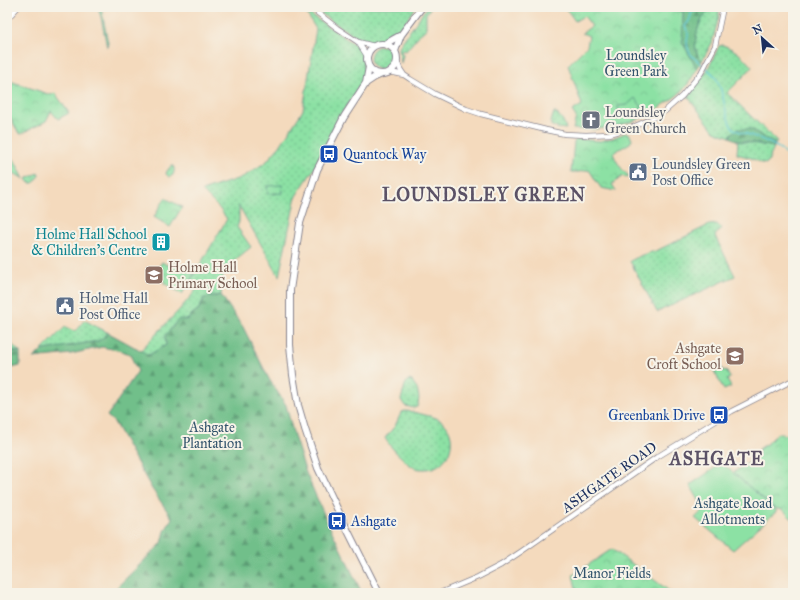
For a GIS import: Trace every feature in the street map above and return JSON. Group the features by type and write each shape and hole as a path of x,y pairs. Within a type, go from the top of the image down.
{"main road":[{"path":"366,83 375,77 390,72 396,66 397,61 395,51 401,35 422,7"},
{"path":"385,44 401,35"},
{"path":"382,74 373,71 369,66 367,56 370,49 379,44 385,44 395,51"},
{"path":"369,66 366,83 344,117 317,170 300,223 290,290 290,345 298,404 313,454 333,500 379,592"}],"street":[{"path":"7,20 18,7"},
{"path":"310,7 358,42 374,46"},
{"path":"390,72 404,75 435,94 466,109 481,114 565,134 609,134 631,128 651,119 665,111 682,96 704,67 716,41 723,7"},
{"path":"358,42 367,56"},
{"path":"397,61 404,75"},
{"name":"ASHGATE ROAD","path":"440,593 478,577 501,565 657,457 732,411 793,380"}],"green space":[{"path":"98,7 101,7 108,43 107,47 101,17"},
{"path":"337,7 416,7 398,33 393,37 387,40 369,43 360,40 317,11"},
{"path":"427,7 431,7 426,14 426,29 406,51 402,50 401,52 403,55 401,63 399,49 400,45"},
{"name":"Loundsley Green Park","path":"565,7 667,7 683,12 682,42 697,69 680,93 645,116 622,125 598,129 573,129 576,117 572,111 582,105 568,65 587,46 589,36 582,33 592,26 584,16 575,21"},
{"path":"667,7 711,7 701,21 696,35 696,52 702,61 697,69 682,42 683,12"},
{"path":"711,7 719,7 719,16 712,43 702,61 696,52 696,35 701,21"},
{"path":"305,11 360,48 365,78 338,119 314,169 296,196 279,276 239,206 239,222 237,227 251,247 235,260 223,276 221,295 204,298 199,309 191,315 189,319 184,321 166,345 149,355 140,351 197,289 188,285 227,219 219,208 202,191 243,177 266,162 280,146 303,110 316,29"},
{"path":"723,45 739,54 752,67 727,93 777,141 775,144 751,129 732,133 730,137 714,131 688,97 708,69 719,46"},
{"path":"382,46 387,47 393,53 393,63 387,69 382,70 377,69 371,63 370,58 371,53 377,47"},
{"path":"7,80 51,95 55,93 69,113 58,119 51,111 46,121 21,134 18,132 7,111"},
{"path":"635,98 642,107 634,114 619,116 618,106 627,105"},
{"path":"554,112 562,119 566,129 552,126 551,122"},
{"path":"738,129 751,129 775,144 774,147 738,141 730,137 732,133"},
{"path":"629,133 632,140 630,143 613,153 620,166 629,176 625,178 623,176 612,184 616,191 601,188 589,170 571,172 574,142 577,139 600,141"},
{"path":"738,141 774,147 768,162 765,164 737,154"},
{"path":"14,159 24,179 7,169 7,164"},
{"path":"171,166 174,167 174,172 173,175 169,177 166,174"},
{"path":"38,173 39,175 37,180 33,183 29,183 26,179"},
{"path":"282,185 283,193 268,194 267,186"},
{"name":"Holme Hall Primary School","path":"165,198 182,207 170,227 154,217"},
{"path":"717,224 721,228 715,236 735,276 657,312 630,261 658,250 709,225"},
{"path":"162,262 169,266 170,264 173,265 175,262 194,274 182,294 164,283 165,281 155,273"},
{"name":"Ashgate Plantation","path":"221,295 243,327 269,379 286,405 306,473 326,519 362,593 111,593 162,543 165,531 172,518 152,489 114,422 107,416 138,371 133,362 132,355 122,351 102,347 71,354 33,358 44,350 98,341 104,337 107,332 149,355 166,345 165,336 179,319 189,319 191,315 199,309 204,298"},
{"path":"84,320 107,332 104,337 98,341 40,352 65,327 72,330 77,330"},
{"path":"7,340 20,352 7,350"},
{"path":"7,350 20,352 20,366 7,369"},
{"path":"720,365 723,371 726,370 730,378 727,380 731,387 724,390 713,369"},
{"path":"408,380 412,381 418,393 419,400 417,407 414,408 405,406 401,400"},
{"path":"404,411 434,417 446,426 450,433 450,449 447,457 441,463 434,467 425,469 415,468 394,451 388,443 385,438 395,426 401,413"},
{"path":"778,433 793,436 793,520 783,510 774,508 733,473 757,457 759,449 768,443"},
{"name":"Ashgate Road Allotments","path":"722,463 777,511 733,550 695,518 704,509 690,485"},
{"name":"Manor Fields","path":"612,549 672,593 577,593 573,575"}],"waterway":[{"path":"703,7 693,11 685,26 688,33 688,49 691,55 711,72 719,84 727,117 731,125 737,130 775,146 784,152 791,163 793,163"}],"place":[{"name":"Loundsley Green Church","path":"591,120"},
{"name":"Quantock Way","path":"329,154"},
{"name":"Loundsley Green Post Office","path":"638,172"},
{"name":"Holme Hall School & Children's Centre","path":"161,242"},
{"name":"Holme Hall Primary School","path":"154,275"},
{"name":"Holme Hall Post Office","path":"65,306"},
{"name":"Ashgate Croft School","path":"735,356"},
{"name":"Greenbank Drive","path":"719,415"},
{"name":"Ashgate","path":"337,521"}],"district":[{"name":"LOUNDSLEY GREEN","path":"484,195"},
{"name":"ASHGATE","path":"717,459"}]}
